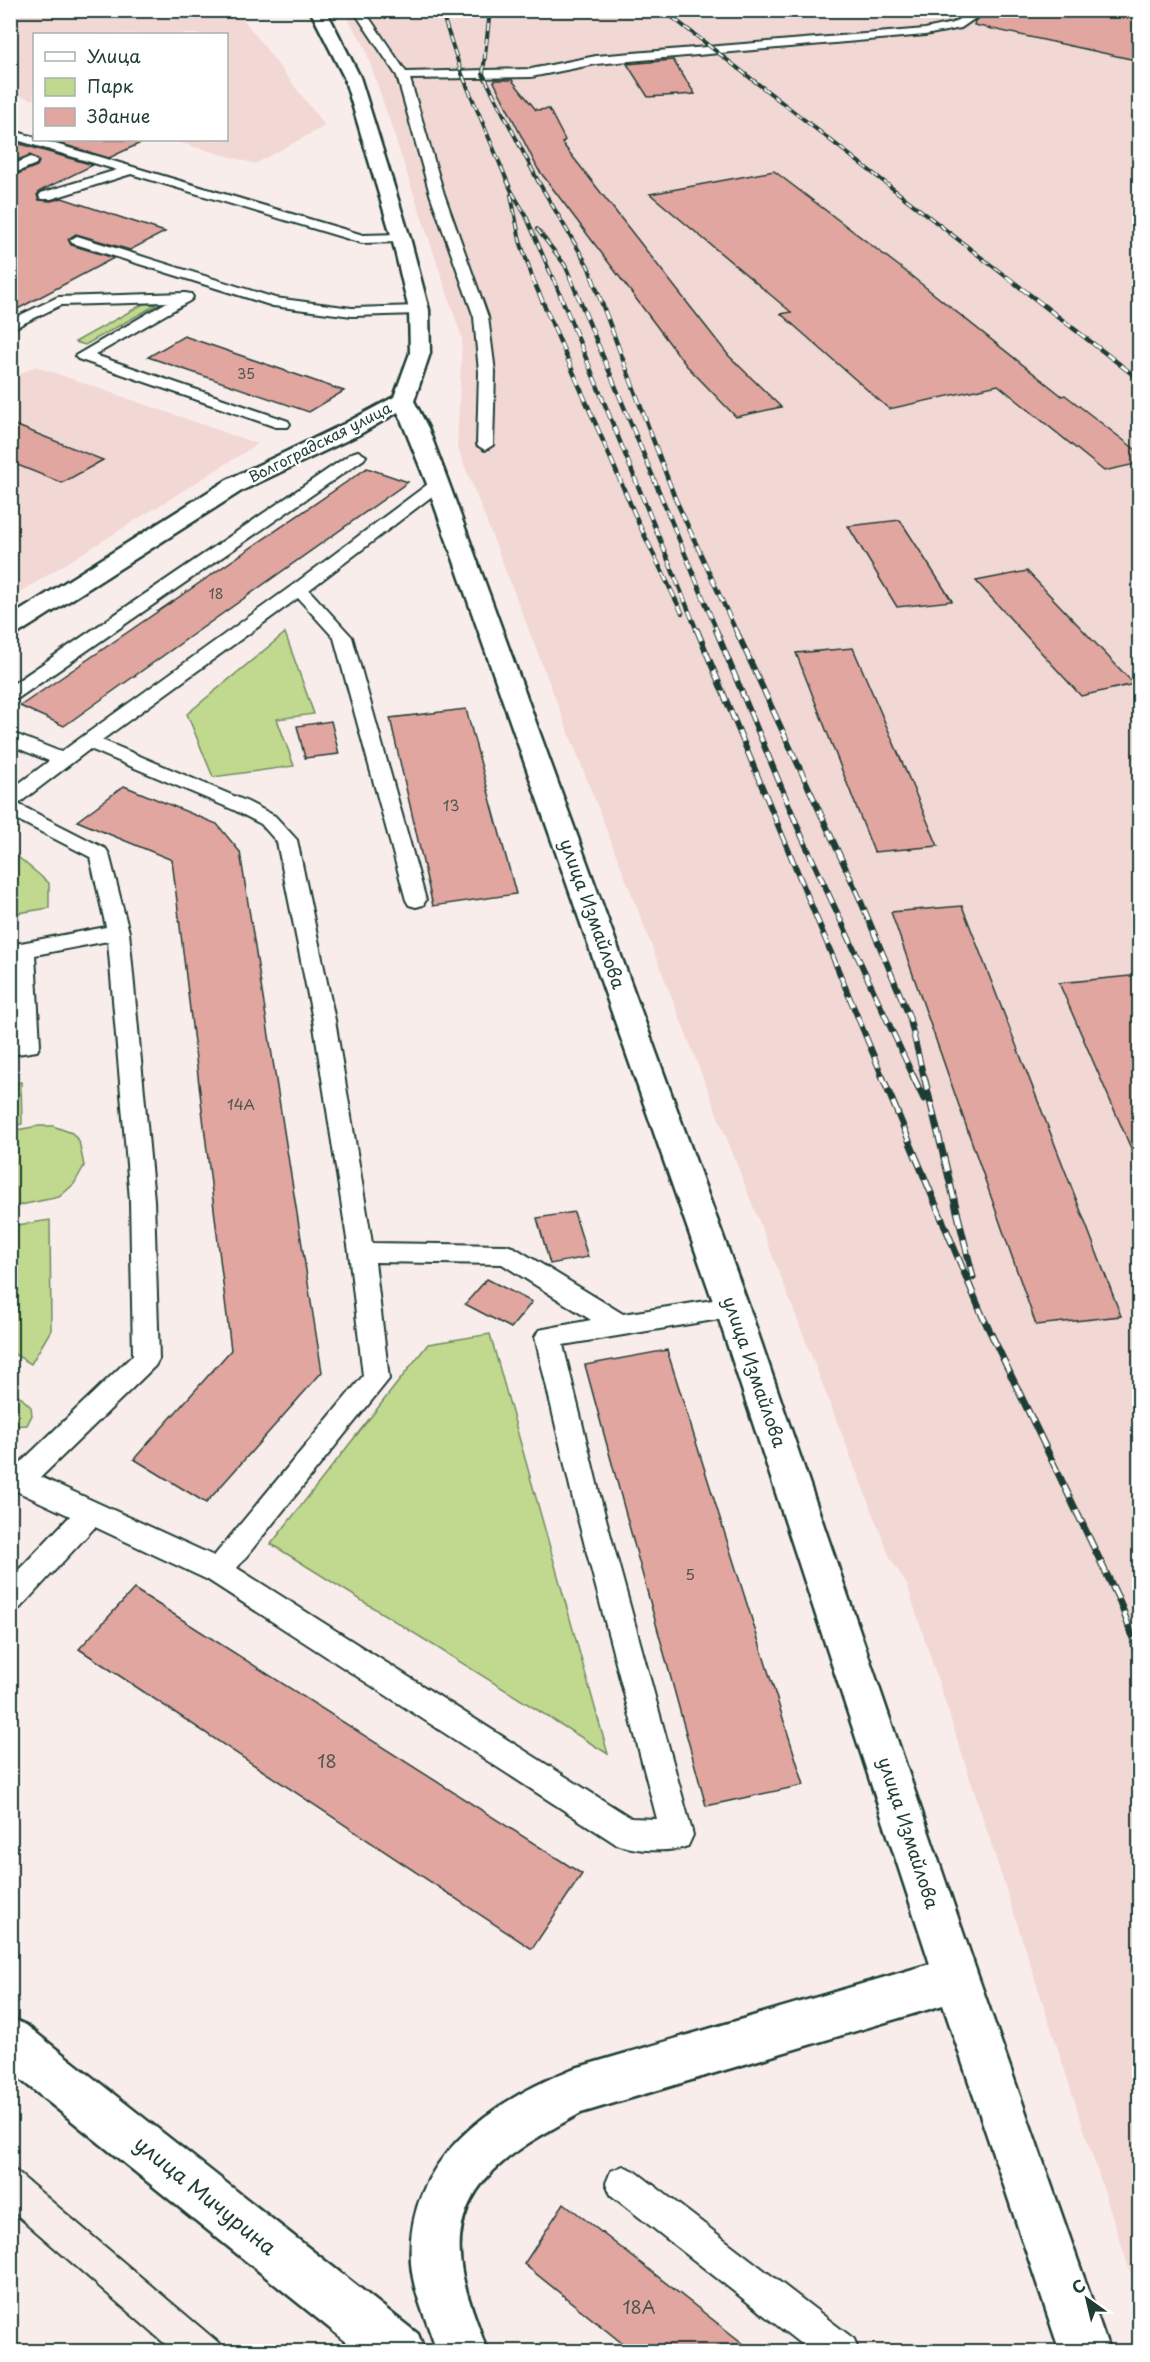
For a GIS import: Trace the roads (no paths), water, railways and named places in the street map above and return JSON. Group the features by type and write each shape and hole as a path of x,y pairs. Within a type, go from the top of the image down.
{"main road":[{"name":"Волгоградская улица","path":"10,628 235,485 352,429 403,401 420,353 419,310 401,238 352,77 318,10"},
{"name":"улица Измайлова","path":"403,401 417,428 438,484 732,1307 1080,2350"},
{"path":"462,2352 436,2265 436,2224 451,2181 484,2146 517,2122 572,2092 957,1978"},
{"name":"улица Мичурина","path":"10,2041 400,2352"}],"lane":[{"path":"358,10 404,76 437,194 481,317 487,372 485,445"},
{"path":"404,76 531,73 596,60 925,32 957,26 982,10"},
{"path":"10,134 362,239 401,238"},
{"path":"31,161 33,142"},
{"path":"10,171 61,151"},
{"path":"46,196 131,170"},
{"path":"77,240 247,296 273,302 352,312 419,310"},
{"path":"10,326 58,301 247,296"},
{"path":"196,297 83,356 282,424"},
{"path":"10,695 358,456"},
{"path":"10,800 299,589 438,484"},
{"path":"299,589 344,637 416,900"},
{"path":"10,738 62,760"},
{"path":"88,741 242,806 268,820 287,840 324,1020 361,1252 376,1379 218,1572"},
{"path":"10,808 99,854 118,932 142,1200 146,1359 64,1440 15,1477 218,1572 627,1833 677,1835 588,1504 548,1337 732,1307"},
{"path":"10,1047 29,1045 17,951 118,932"},
{"path":"361,1252 506,1256 620,1325"},
{"path":"10,1599 91,1513"},
{"path":"623,2182 841,2352"}],"tram line":[{"path":"10,2165 231,2352"},
{"path":"10,2210 173,2352"}],"railway":[{"path":"441,10 462,74 511,190 526,216 553,279"},
{"path":"490,10 483,74 538,181 588,266 593,279"},
{"path":"663,10 1009,279"},
{"path":"511,195 520,241 533,279"},
{"path":"537,229 565,265 571,279"},
{"path":"532,277 639,524 682,613"},
{"path":"553,277 697,631"},
{"path":"570,277 717,631"},
{"path":"592,277 675,498 736,631"},
{"path":"1007,277 1140,380"},
{"path":"697,630 883,1078"},
{"path":"716,630 802,837 914,1078"},
{"path":"736,630 859,897 909,1016 924,1078"},
{"path":"882,1076 982,1315 1120,1602 1135,1644"},
{"path":"913,1076 924,1099"},
{"path":"924,1076 973,1277"},
{"path":"1134,1643 1140,1660"}]}
